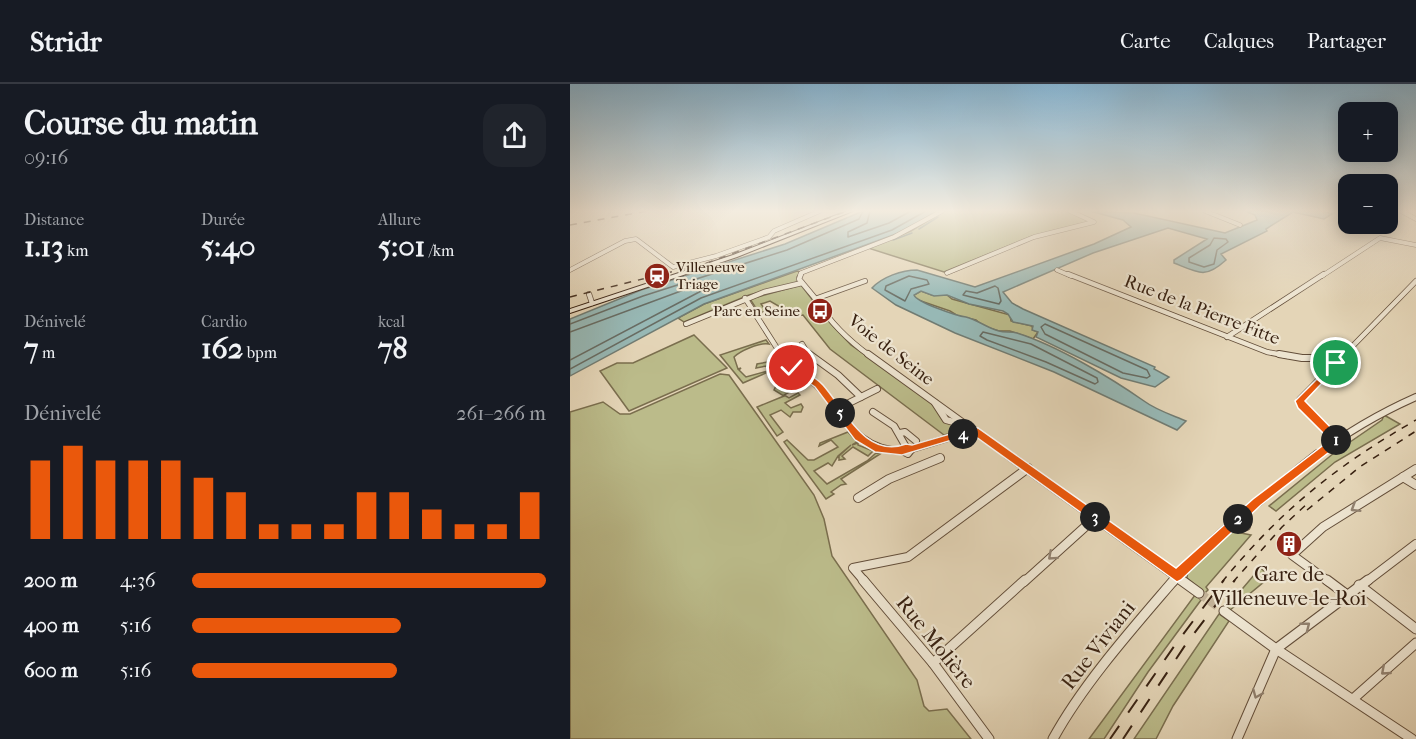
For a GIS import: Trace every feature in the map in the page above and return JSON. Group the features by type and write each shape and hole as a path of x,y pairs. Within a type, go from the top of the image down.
{"main road":[{"path":"570,311 772,242"}],"street":[{"path":"570,270 624,242"},
{"path":"641,242 673,267 716,256 756,242"},
{"name":"Voie de Seine","path":"880,242 807,270 799,276 830,320 851,342 935,402 946,420 971,428 1096,517 1175,578 1199,593"},
{"path":"947,273 1023,242"},
{"path":"1227,336 1375,242"},
{"name":"Rue de la Pierre Fitte","path":"1057,270 1262,350 1292,357 1341,358"},
{"path":"816,300 865,281"},
{"path":"1416,281 1300,401 1301,405 1337,440 1383,412 1416,397"},
{"path":"686,324 745,298 802,283"},
{"path":"589,294 592,303"},
{"path":"745,298 791,366 818,385 858,438 867,444 885,451 907,450 971,428"},
{"path":"802,344 810,358 838,375 861,397"},
{"path":"791,366 810,358"},
{"path":"837,409 877,389"},
{"path":"873,412 894,426 900,433 913,468"},
{"path":"900,433 905,432 916,441"},
{"name":"Rue Viviani","path":"1053,739 1065,717 1175,578 1232,525 1242,528 1246,526 1247,522 1243,515 1337,440"},
{"path":"858,498 878,484 940,458"},
{"name":"Rue Molière","path":"989,739 933,663 854,568 908,557 1028,468"},
{"path":"1347,595 1292,555 1304,542 1416,469"},
{"path":"1403,477 1416,485"},
{"path":"933,663 1096,517"},
{"path":"1237,739 1276,649 1416,544"},
{"path":"1359,585 1416,629"},
{"path":"1224,611 1276,649 1412,739"},
{"path":"1353,699 1416,643"}],"green space":[{"path":"884,242 1018,242 944,272 868,248"},
{"path":"797,271 801,272 795,283 749,295 684,322 678,318 704,304"},
{"path":"801,285 831,324 851,345 933,403 943,420 965,427 965,430 944,435 830,349 803,315 786,317 777,311 782,308 770,301 761,304 766,311 759,313 750,299"},
{"path":"921,291 932,295 947,295 952,299 1010,315 1011,321 1032,326 1033,330 1038,332 1033,339 1010,331 999,331 983,326 976,320 958,316 915,299 914,295"},
{"path":"694,335 727,368 629,411 600,371 617,363 633,363"},
{"path":"766,340 769,344 750,348 734,357 738,369 741,368 739,370 746,377 768,371 766,366 756,368 757,364 773,361 772,366 778,368 743,383 720,355"},
{"path":"720,374 729,375 814,495 824,519 832,556 917,680 924,706 929,711 947,709 971,739 570,739 570,412 603,402 620,414 630,414"},
{"path":"783,384 793,390 784,395 789,398 798,393 800,395 785,403 791,408 801,404 803,407 801,412 793,412 790,417 781,410 770,415 783,432 777,436 757,407 784,396 774,390 776,386"},
{"path":"1384,415 1400,424 1335,462 1276,511 1269,506 1334,453 1382,420"},
{"path":"848,432 857,442 852,445 858,443 873,451 868,456 853,447 842,456 845,459 839,460 839,456 851,445 838,456 832,466 828,463 814,471 827,484 867,461 876,453 880,454 841,479 846,484 831,492 834,494 826,499 784,442 787,440 808,460 814,460 838,447 831,440 819,446 820,443"},
{"path":"1231,531 1251,535 1206,587 1208,590 1205,593 1187,578 1188,569"},
{"path":"1260,568 1271,576 1230,610 1225,606 1228,598 1232,601"},
{"path":"1195,595 1201,600 1148,672 1104,739 1089,739"},
{"path":"1219,614 1229,621 1173,706 1156,739 1134,739"}],"water":[{"path":"791,242 875,242 704,304 570,376 570,319 641,290"},
{"path":"1099,242 1127,242 1093,253 1003,292 1012,303 1023,309 1155,367 1154,369 1169,377 1155,387 1121,378 1036,337 1038,332 1032,330 1033,326 1013,322 1003,311 969,304 947,295 934,296 921,291 914,295 937,308 970,318 1001,332 1017,333 1066,354 1154,407 1186,421 1177,430 1054,372 955,333 896,305 872,288 893,275 917,270 975,287"},
{"path":"1203,242 1246,242 1221,254 1226,260 1207,272 1190,269 1174,263 1174,260"}],"tunnel":[{"path":"1199,593 1224,611"}],"railway":[{"path":"570,297 707,263 765,242"},
{"path":"1222,582 1266,533 1311,491 1360,455 1416,420"},
{"path":"1307,510 1361,466 1416,431"},
{"path":"1233,582 1282,527 1310,501"},
{"path":"1110,739 1175,645 1224,580"},
{"path":"1123,739 1186,644 1235,580"}],"place":[{"name":"Villeneuve Triage","path":"657,276"},
{"name":"Parc en Seine","path":"820,311"},
{"name":"Gare de Villeneuve-le-Roi","path":"1289,544"}],"route":[{"path":"792,368 818,385 858,438 879,449 890,452 902,451 906,447 912,449 974,430 1177,576 1257,502 1337,440 1301,405 1300,401 1336,363"}]}
